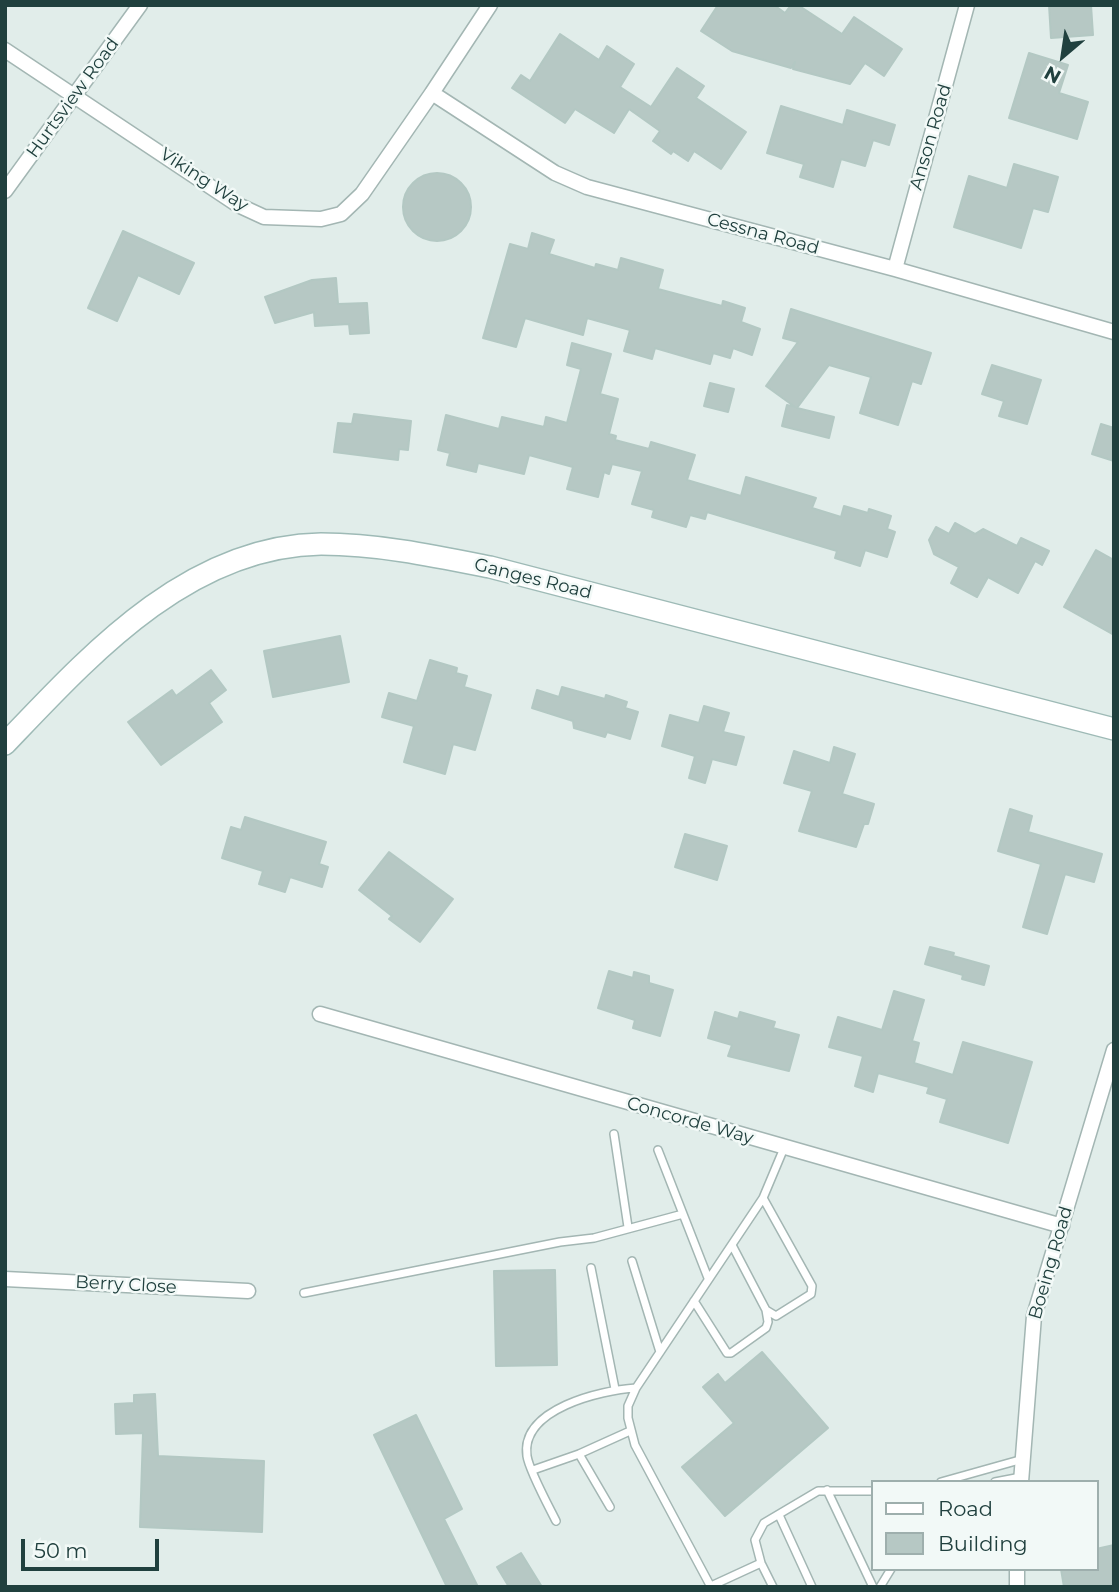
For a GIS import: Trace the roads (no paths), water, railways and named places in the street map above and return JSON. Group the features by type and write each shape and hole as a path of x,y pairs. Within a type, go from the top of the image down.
{"street":[{"name":"Hurtsview Road","path":"5,191 140,5"},
{"name":"Viking Way","path":"5,50 238,205 264,217 321,219 341,214 362,194 490,5"},
{"name":"Anson Road","path":"895,269 967,5"},
{"name":"Cessna Road","path":"432,93 555,173 587,187 895,269 1114,332"},
{"name":"Ganges Road","path":"5,744 99,648 133,620 197,579 231,563 271,551 320,544 428,554 490,568 1114,729"},
{"name":"Concorde Way","path":"320,1014 1062,1226"},
{"name":"Boeing Road","path":"1021,1479 1034,1316 1114,1050"},
{"name":"Berry Close","path":"5,1279 248,1291"}],"lane":[{"path":"614,1134 628,1227"},
{"path":"761,1563 711,1586 641,1458 630,1431 628,1406 636,1388 763,1198 783,1148"},
{"path":"658,1150 708,1278"},
{"path":"763,1198 813,1291 776,1316 765,1310"},
{"path":"304,1293 560,1242 594,1238 683,1214"},
{"path":"694,1301 727,1353 731,1353 766,1328 768,1322 765,1310 732,1245"},
{"path":"632,1261 660,1352"},
{"path":"590,1268 615,1389"},
{"path":"556,1521 527,1457 529,1437 538,1423 570,1403 615,1389 636,1388"},
{"path":"533,1470 579,1454 630,1431"},
{"path":"579,1454 610,1507"},
{"path":"948,1480 1023,1459"},
{"path":"827,1490 873,1587"},
{"path":"773,1587 761,1563 755,1540 764,1523 818,1491 870,1491"},
{"path":"779,1515 812,1587"},
{"path":"880,1587 890,1571"}]}
